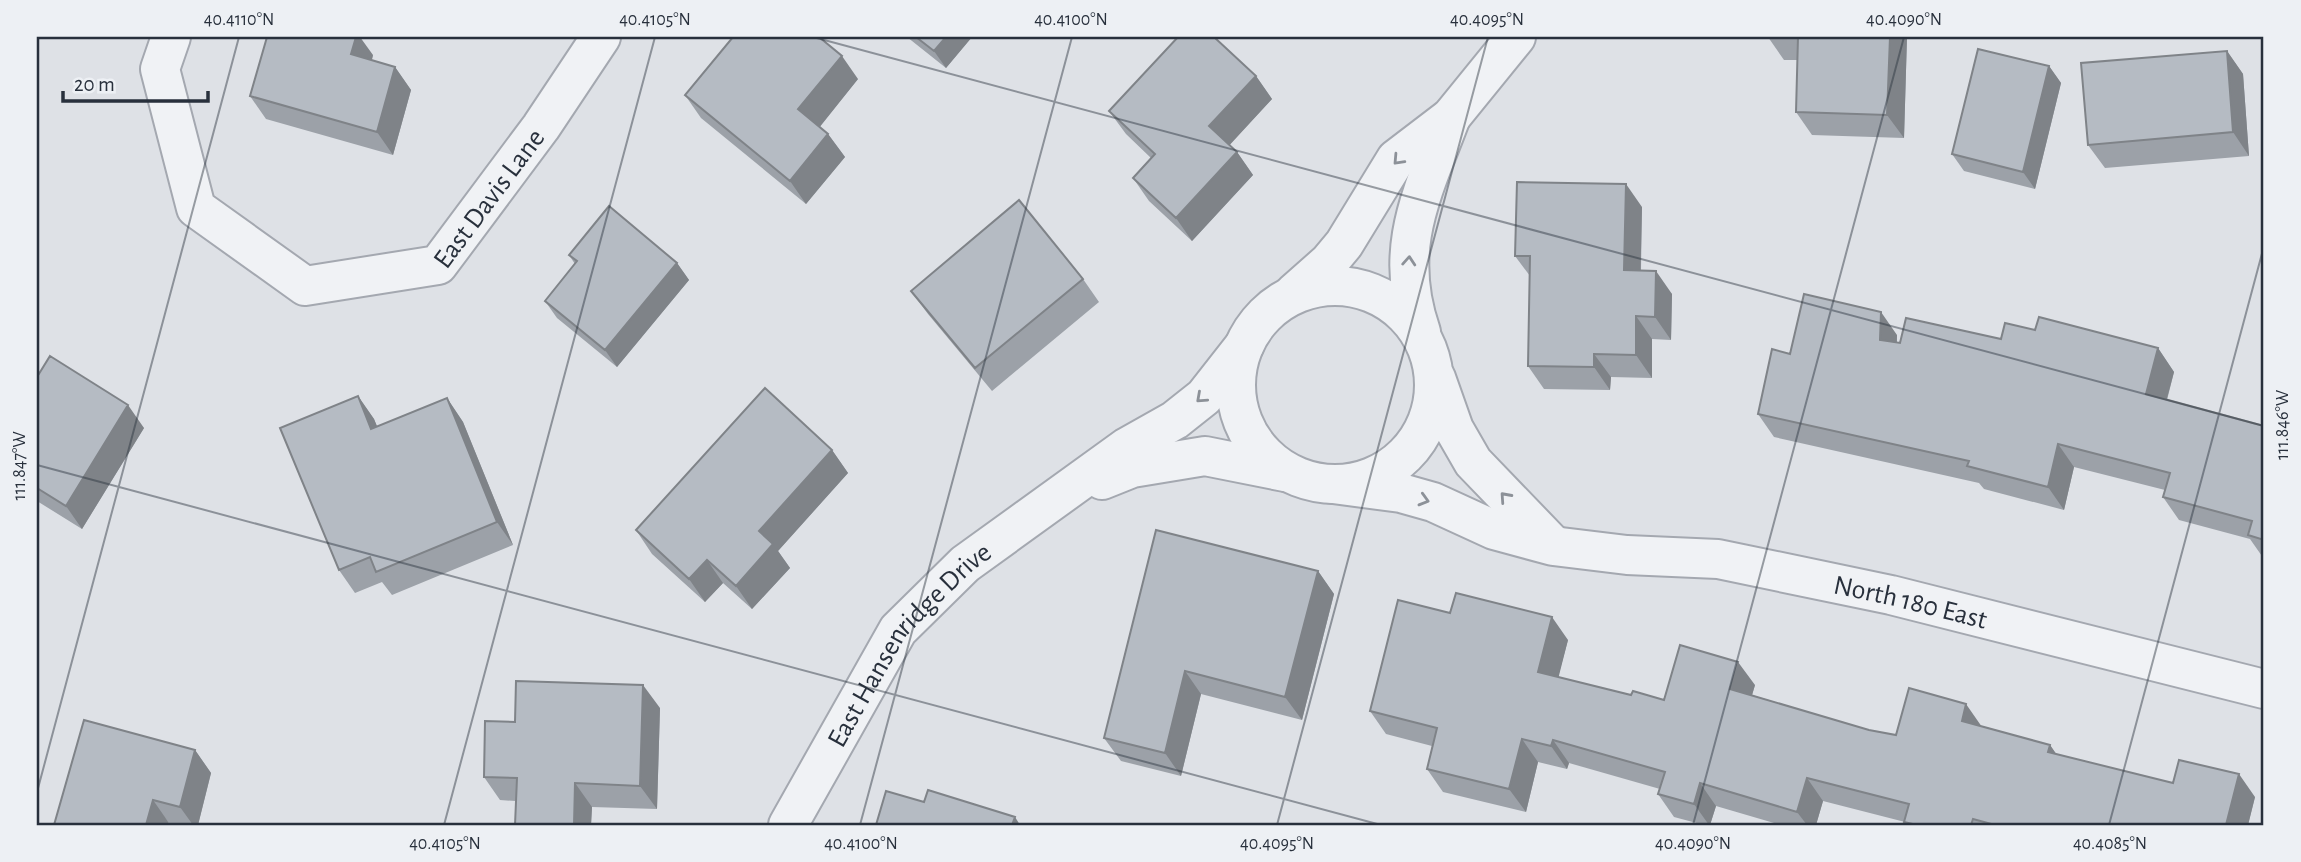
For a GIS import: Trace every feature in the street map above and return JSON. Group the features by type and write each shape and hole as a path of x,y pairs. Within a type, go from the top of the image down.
{"street":[{"name":"East Davis Lane","path":"171,37 160,69 196,208 305,286 438,265 541,127 601,37"},
{"path":"1287,299 1306,290 1327,286 1370,292 1405,314 1431,361 1430,413 1422,433 1409,451 1374,476 1333,484 1292,474 1273,462 1258,447 1239,409 1238,366 1244,346 1262,319 1329,262 1344,244 1396,159 1451,117 1516,37"},
{"path":"1451,117 1413,219 1408,267 1410,301 1454,429 1473,462 1553,545"},
{"name":"East Hansenridge Drive","path":"788,825 898,630 965,564 1127,447 1175,420 1204,397 1244,346"},
{"name":"East Hansenridge Drive","path":"1064,495 1132,468 1205,456 1292,474"},
{"name":"North 180 East","path":"1333,484 1401,493 1433,502 1494,530 1553,545 1627,555 1731,562 1891,595 2264,689"}],"building":[{"path":"267,37 356,37 351,54 395,67 377,132 250,96"},
{"path":"733,37 819,37 842,56 798,109 828,134 790,181 685,95"},
{"path":"916,37 946,37 934,51"},
{"path":"1178,37 1214,37 1256,76 1209,126 1237,152 1176,218 1133,178 1155,154 1109,111"},
{"path":"1798,37 1890,37 1887,115 1796,112"},
{"path":"1978,49 2049,66 2023,172 1952,154"},
{"path":"2227,51 2233,132 2088,145 2081,63"},
{"path":"1517,182 1626,184 1624,270 1656,271 1655,317 1636,316 1636,355 1594,354 1594,367 1528,366 1530,256 1515,256"},
{"path":"1019,200 1083,279 975,368 911,291"},
{"path":"609,206 677,263 605,350 545,301 577,261 569,255"},
{"path":"1804,294 1881,312 1880,340 1900,343 1906,318 2001,339 2005,323 2035,330 2039,317 2158,348 2146,394 2264,426 2264,540 2248,535 2252,521 2163,497 2170,473 2058,444 2048,487 1967,466 1969,461 1758,414 1772,349 1790,354"},
{"path":"50,356 128,405 66,506 37,488 37,377"},
{"path":"765,388 832,450 759,531 773,544 736,586 707,560 689,579 636,530"},
{"path":"358,396 371,429 447,398 497,522 376,572 370,557 339,570 280,428"},
{"path":"1156,530 1318,571 1285,697 1185,671 1165,753 1104,738"},
{"path":"1456,593 1552,617 1538,672 1631,695 1633,691 1664,700 1680,645 1738,662 1730,689 1869,730 1896,735 1909,688 1966,704 1962,721 2050,745 2048,752 2173,783 2179,760 2239,774 2226,825 1995,825 1973,819 1971,825 1917,825 1904,822 1909,804 1807,778 1797,812 1700,783 1694,804 1658,794 1665,772 1553,740 1551,746 1522,739 1509,789 1427,769 1437,728 1370,711 1398,600 1450,613"},
{"path":"516,681 643,685 640,786 575,783 574,825 515,825 517,778 484,777 485,721 515,722"},
{"path":"84,720 195,750 180,807 153,800 146,825 54,825"},
{"path":"928,790 1015,817 1012,825 876,825 886,791 924,802"}]}
